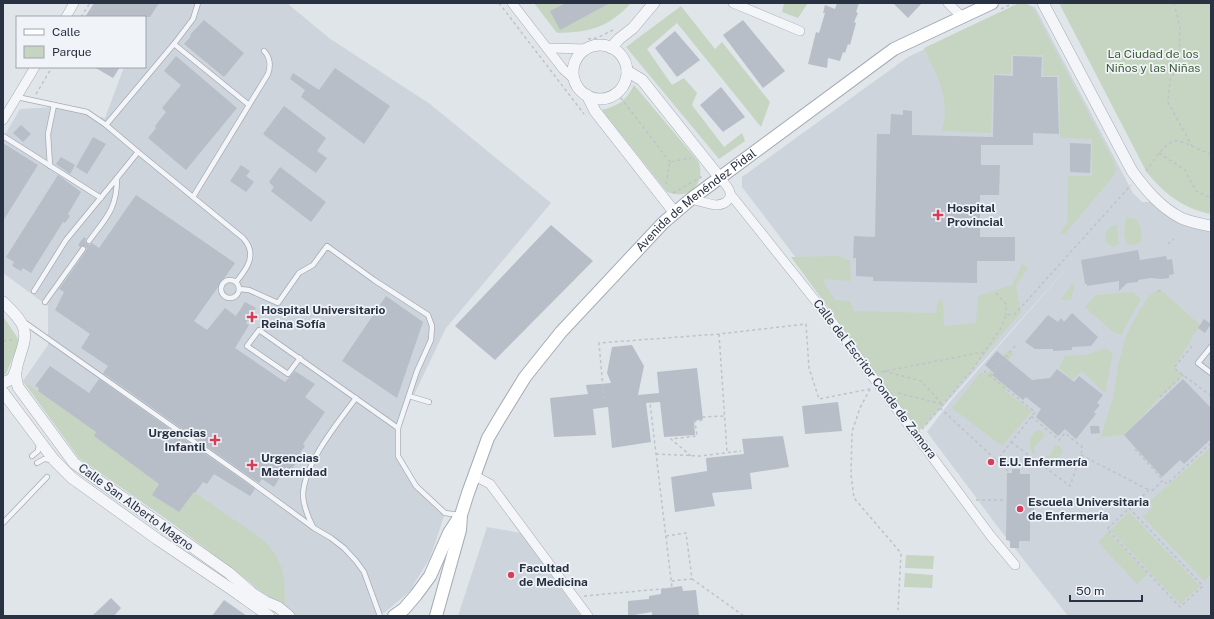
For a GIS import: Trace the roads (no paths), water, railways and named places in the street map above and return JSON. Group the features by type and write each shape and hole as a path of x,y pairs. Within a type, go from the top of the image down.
{"main road":[{"name":"Avenida de Menéndez Pidal","path":"436,616 460,530 461,515 488,438 525,377 561,332 631,257 691,199 894,49 992,3"},
{"name":"Avenida de Menéndez Pidal","path":"394,616 404,609 430,576 448,533 461,515"}],"street":[{"path":"67,16 74,3"},
{"path":"512,3 563,69 575,80"},
{"path":"611,48 619,39 633,28 654,3"},
{"path":"733,3 800,31"},
{"path":"948,3 962,17"},
{"path":"1043,3 1132,172 1147,192 1161,204 1182,218 1211,226"},
{"path":"548,48 586,44 611,48 622,57 627,71 624,84 617,94 600,99 587,95 579,89 575,80 574,68 576,61 586,44"},
{"path":"3,120 34,68"},
{"path":"627,71 642,80 698,153 720,178"},
{"path":"587,95 595,111 675,213"},
{"name":"Calle del Escritor Conde de Zamora","path":"720,178 728,188 731,195 808,291 873,376 1015,565"},
{"path":"691,199 718,205 726,202 731,195"},
{"name":"Calle San Alberto Magno","path":"3,302 22,325 24,336 20,357 12,379 3,383"},
{"name":"Calle San Alberto Magno","path":"16,370 16,379 22,394 74,462 229,573 253,594 278,607 289,616"},
{"name":"Calle San Alberto Magno","path":"3,392 54,460 72,478 156,539 269,616"},
{"path":"475,476 490,484 588,616"}],"lane":[{"path":"106,125 193,19 198,3"},
{"path":"174,44 249,105"},
{"path":"192,196 270,69 268,58 264,51"},
{"path":"16,97 87,112 106,125 243,238 251,251 248,264 236,282"},
{"path":"50,166 48,134 54,105"},
{"path":"3,136 101,198"},
{"path":"34,290 66,240 138,152"},
{"path":"89,241 112,209 115,200 117,178"},
{"path":"239,289 249,290 278,303 299,273 313,265 327,246 428,316 432,326 430,340 417,371 398,428 398,456 416,486 445,513 461,515"},
{"path":"45,302 83,249"},
{"path":"228,280 236,282 239,289 237,295 232,299 226,298 221,294 220,288 223,283 228,280"},
{"path":"16,316 344,548 364,572 380,616"},
{"path":"300,358 288,374 247,346 259,330 300,358 398,428"},
{"path":"1211,347 1198,363 1211,373"},
{"path":"409,396 429,402"},
{"path":"314,528 306,513 303,496 306,477 330,433 356,398"},
{"path":"32,456 38,451 39,440"},
{"path":"37,463 44,459 54,460"},
{"path":"3,523 47,477"}],"place":[{"name":"Hospital Provincial","path":"938,215"},
{"name":"Hospital Universitario Reina Sofía","path":"252,317"},
{"name":"Urgencias Infantil","path":"215,440"},
{"name":"E.U. Enfermería","path":"991,462"},
{"name":"Urgencias Maternidad","path":"252,465"},
{"name":"Escuela Universitaria de Enfermería","path":"1020,509"},
{"name":"Facultad de Medicina","path":"511,575"}],"park label":[{"name":"La Ciudad de los Niños y las Niñas","path":"1153,61"}]}
